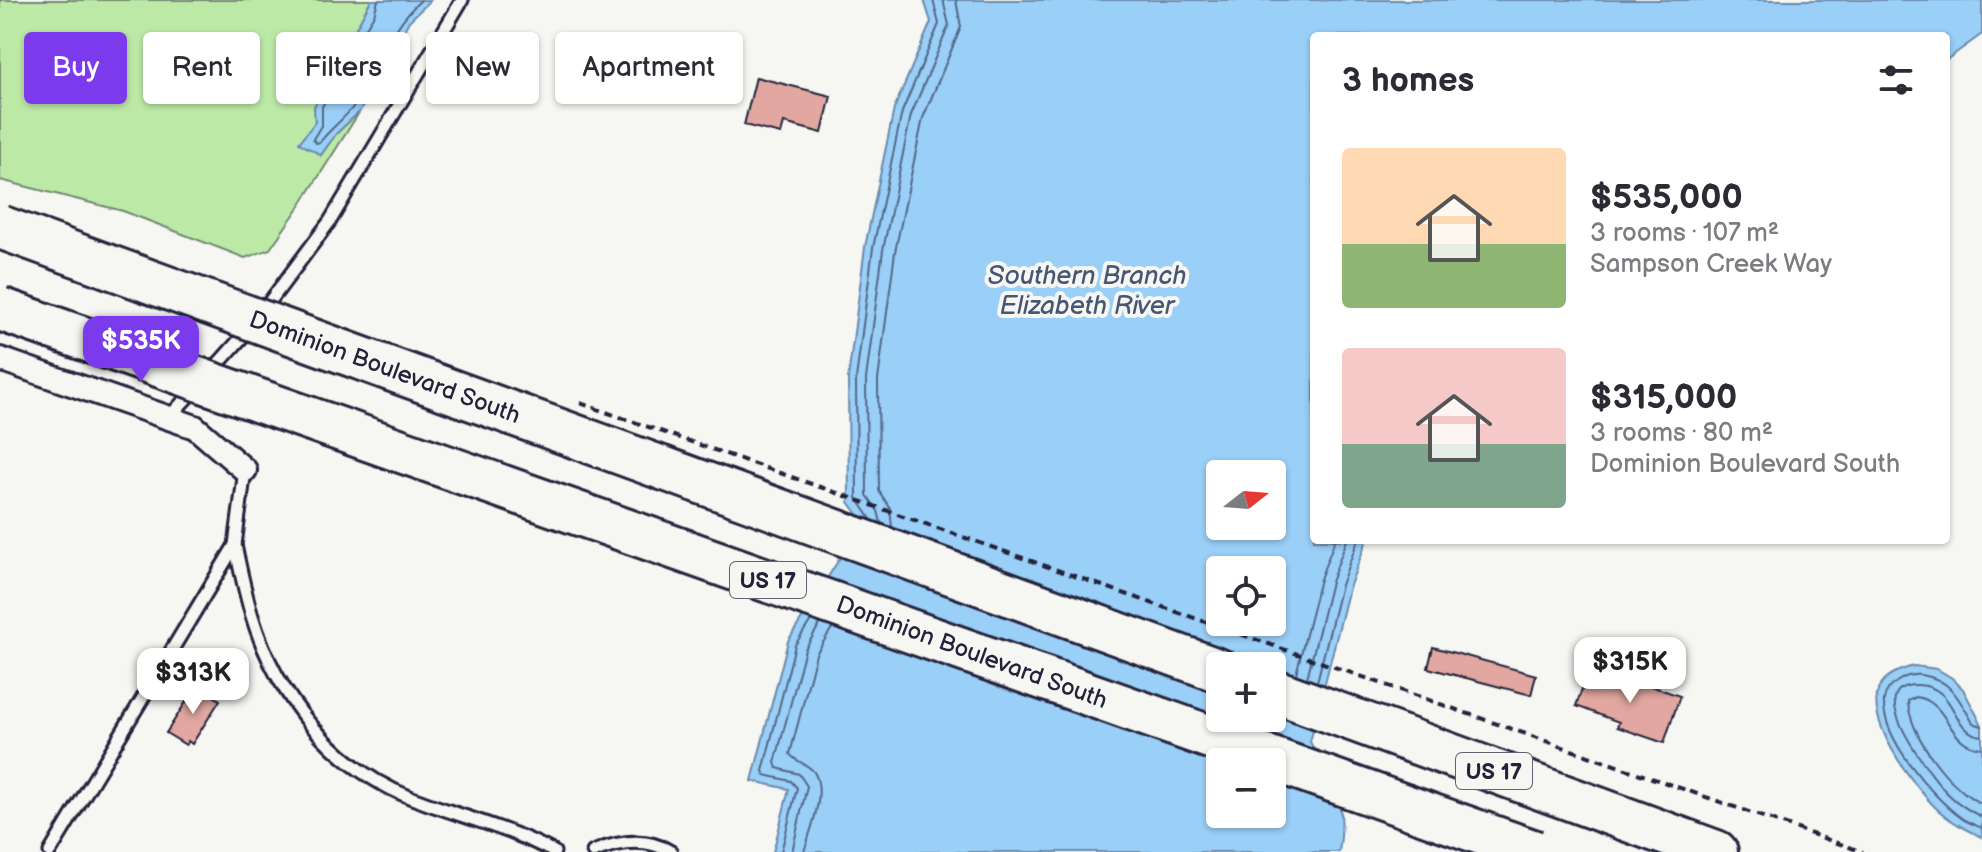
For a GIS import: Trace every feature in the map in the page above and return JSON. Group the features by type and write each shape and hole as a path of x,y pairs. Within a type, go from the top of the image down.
{"highway":[{"name":"Dominion Boulevard South","path":"0,227 1206,666"},
{"name":"Dominion Boulevard South","path":"0,309 1535,852"},
{"name":"US 17","path":"1286,695 1716,852"}],"street":[{"path":"0,359 169,417 204,433 245,470"}],"lane":[{"path":"169,417 237,344 330,221 462,0"},
{"path":"245,470 235,545 263,647 300,713 329,745 361,770 408,797 554,852"},
{"path":"50,852 235,545"},
{"path":"593,852 637,841 659,844 671,852"}],"path":[{"path":"575,401 1863,852"}],"green space":[{"path":"0,0 371,0 354,32 276,32 276,104 316,104 321,155 336,134 360,111 270,249 245,258 123,211 0,180"}],"water":[{"path":"371,0 431,0 409,21 403,32 354,32"},
{"name":"Southern Branch Elizabeth River","path":"924,0 1982,0 1982,34 1950,57 1950,32 1310,32 1310,544 1366,544 1349,588 1310,742 1332,782 1340,806 1339,852 773,852 789,789 752,781 788,641 863,521 849,502 848,379 865,247 894,109 931,22"},
{"path":"316,104 364,104 321,155 299,143 315,122"},
{"path":"1914,666 1937,669 1952,678 1963,689 1982,725 1982,837 1952,821 1935,807 1902,767 1883,730 1877,713 1877,697 1882,683 1892,674"}],"building":[{"path":"756,77 831,96 822,133 784,123 781,134 744,125"},
{"path":"1433,647 1536,675 1531,695 1428,668"},
{"path":"1589,669 1680,696 1664,743 1617,727 1619,722 1576,706"},
{"path":"197,685 220,700 192,744 188,741 186,745 166,733"}]}
